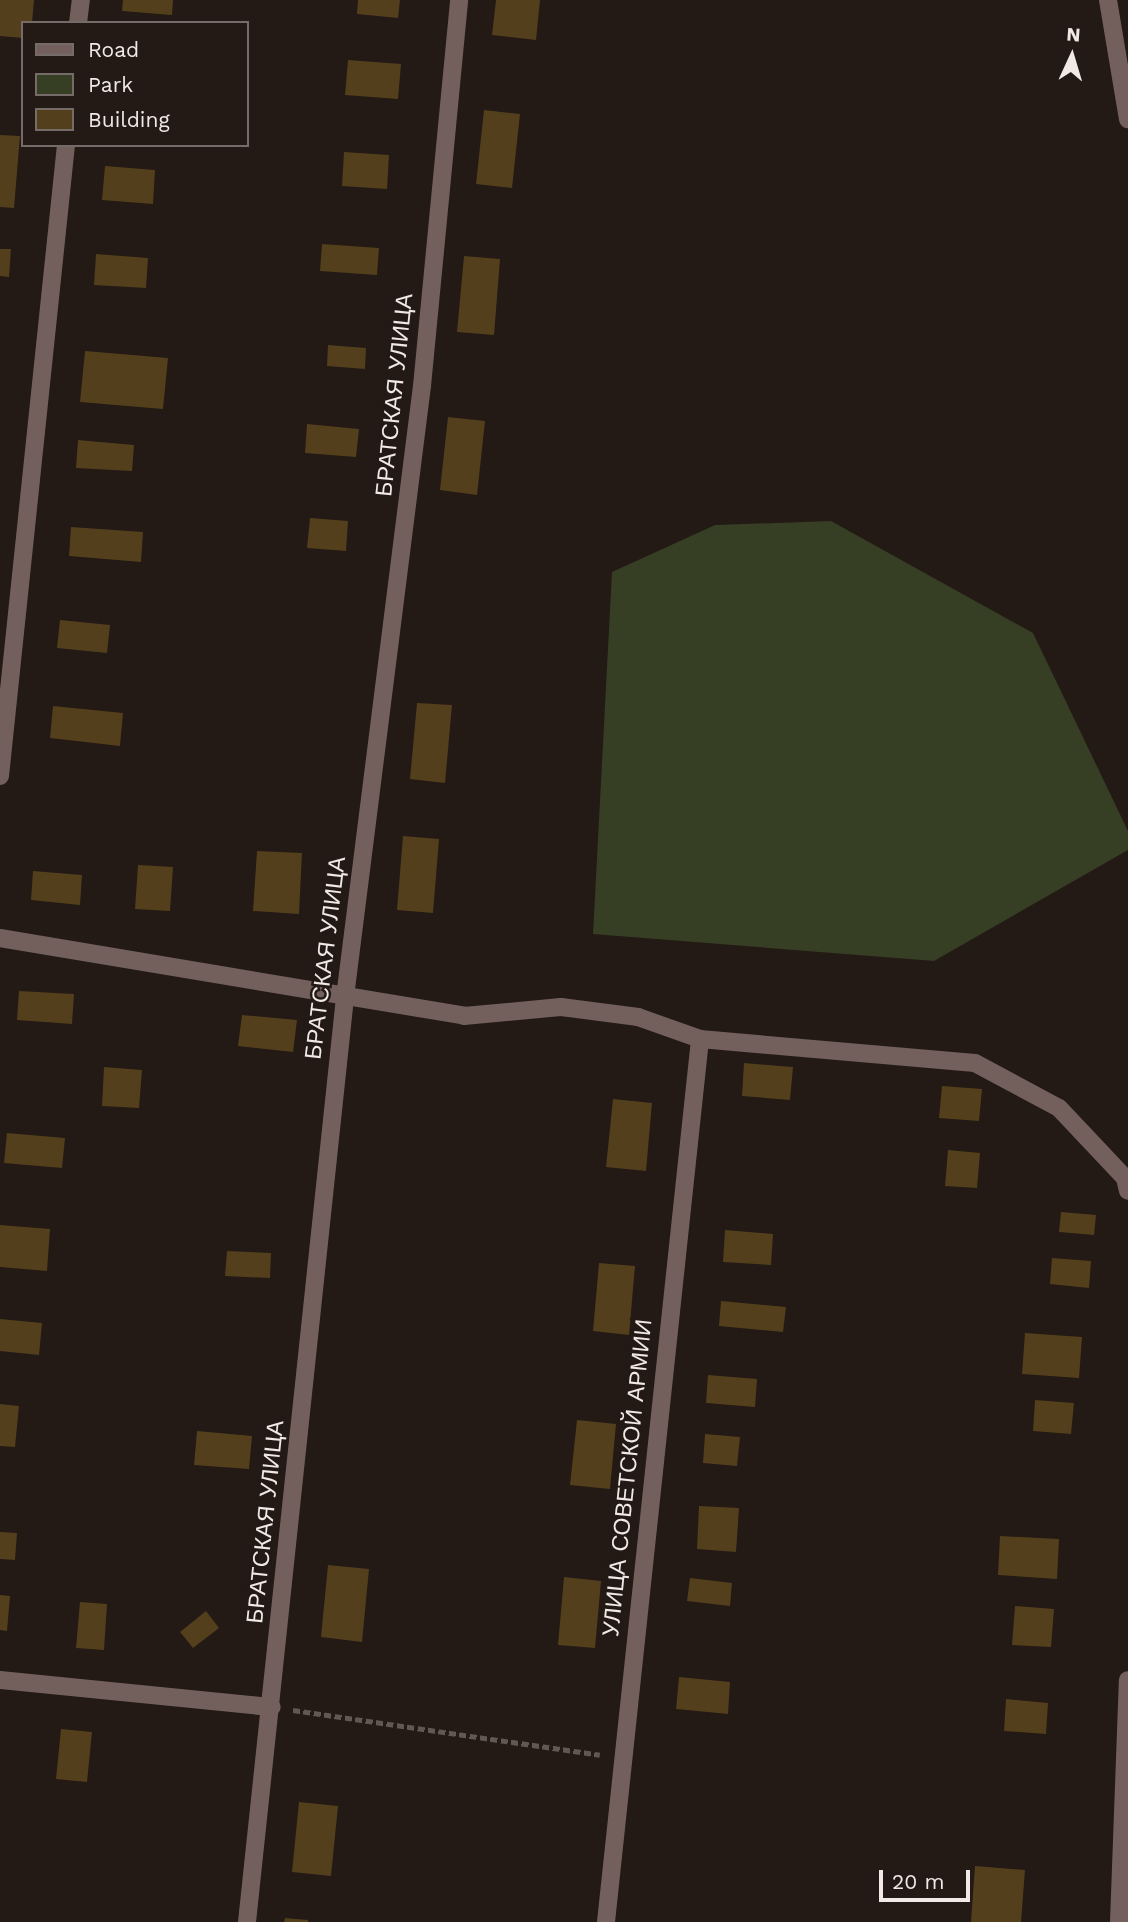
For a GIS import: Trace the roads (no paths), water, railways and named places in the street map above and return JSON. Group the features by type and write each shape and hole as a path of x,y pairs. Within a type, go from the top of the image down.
{"street":[{"path":"78,21 81,0"},
{"name":"БРАТСКАЯ УЛИЦА","path":"247,1922 272,1707 345,998 422,386 459,0"},
{"path":"1108,0 1128,119"},
{"path":"0,776 66,147"},
{"path":"0,939 464,1016 561,1007 638,1017 700,1039 975,1063 1059,1108 1125,1178 1128,1191"},
{"name":"УЛИЦА СОВЕТСКОЙ АРМИИ","path":"606,1922 700,1039"},
{"path":"1119,1922 1128,1679"},
{"path":"0,1680 272,1707"}]}
